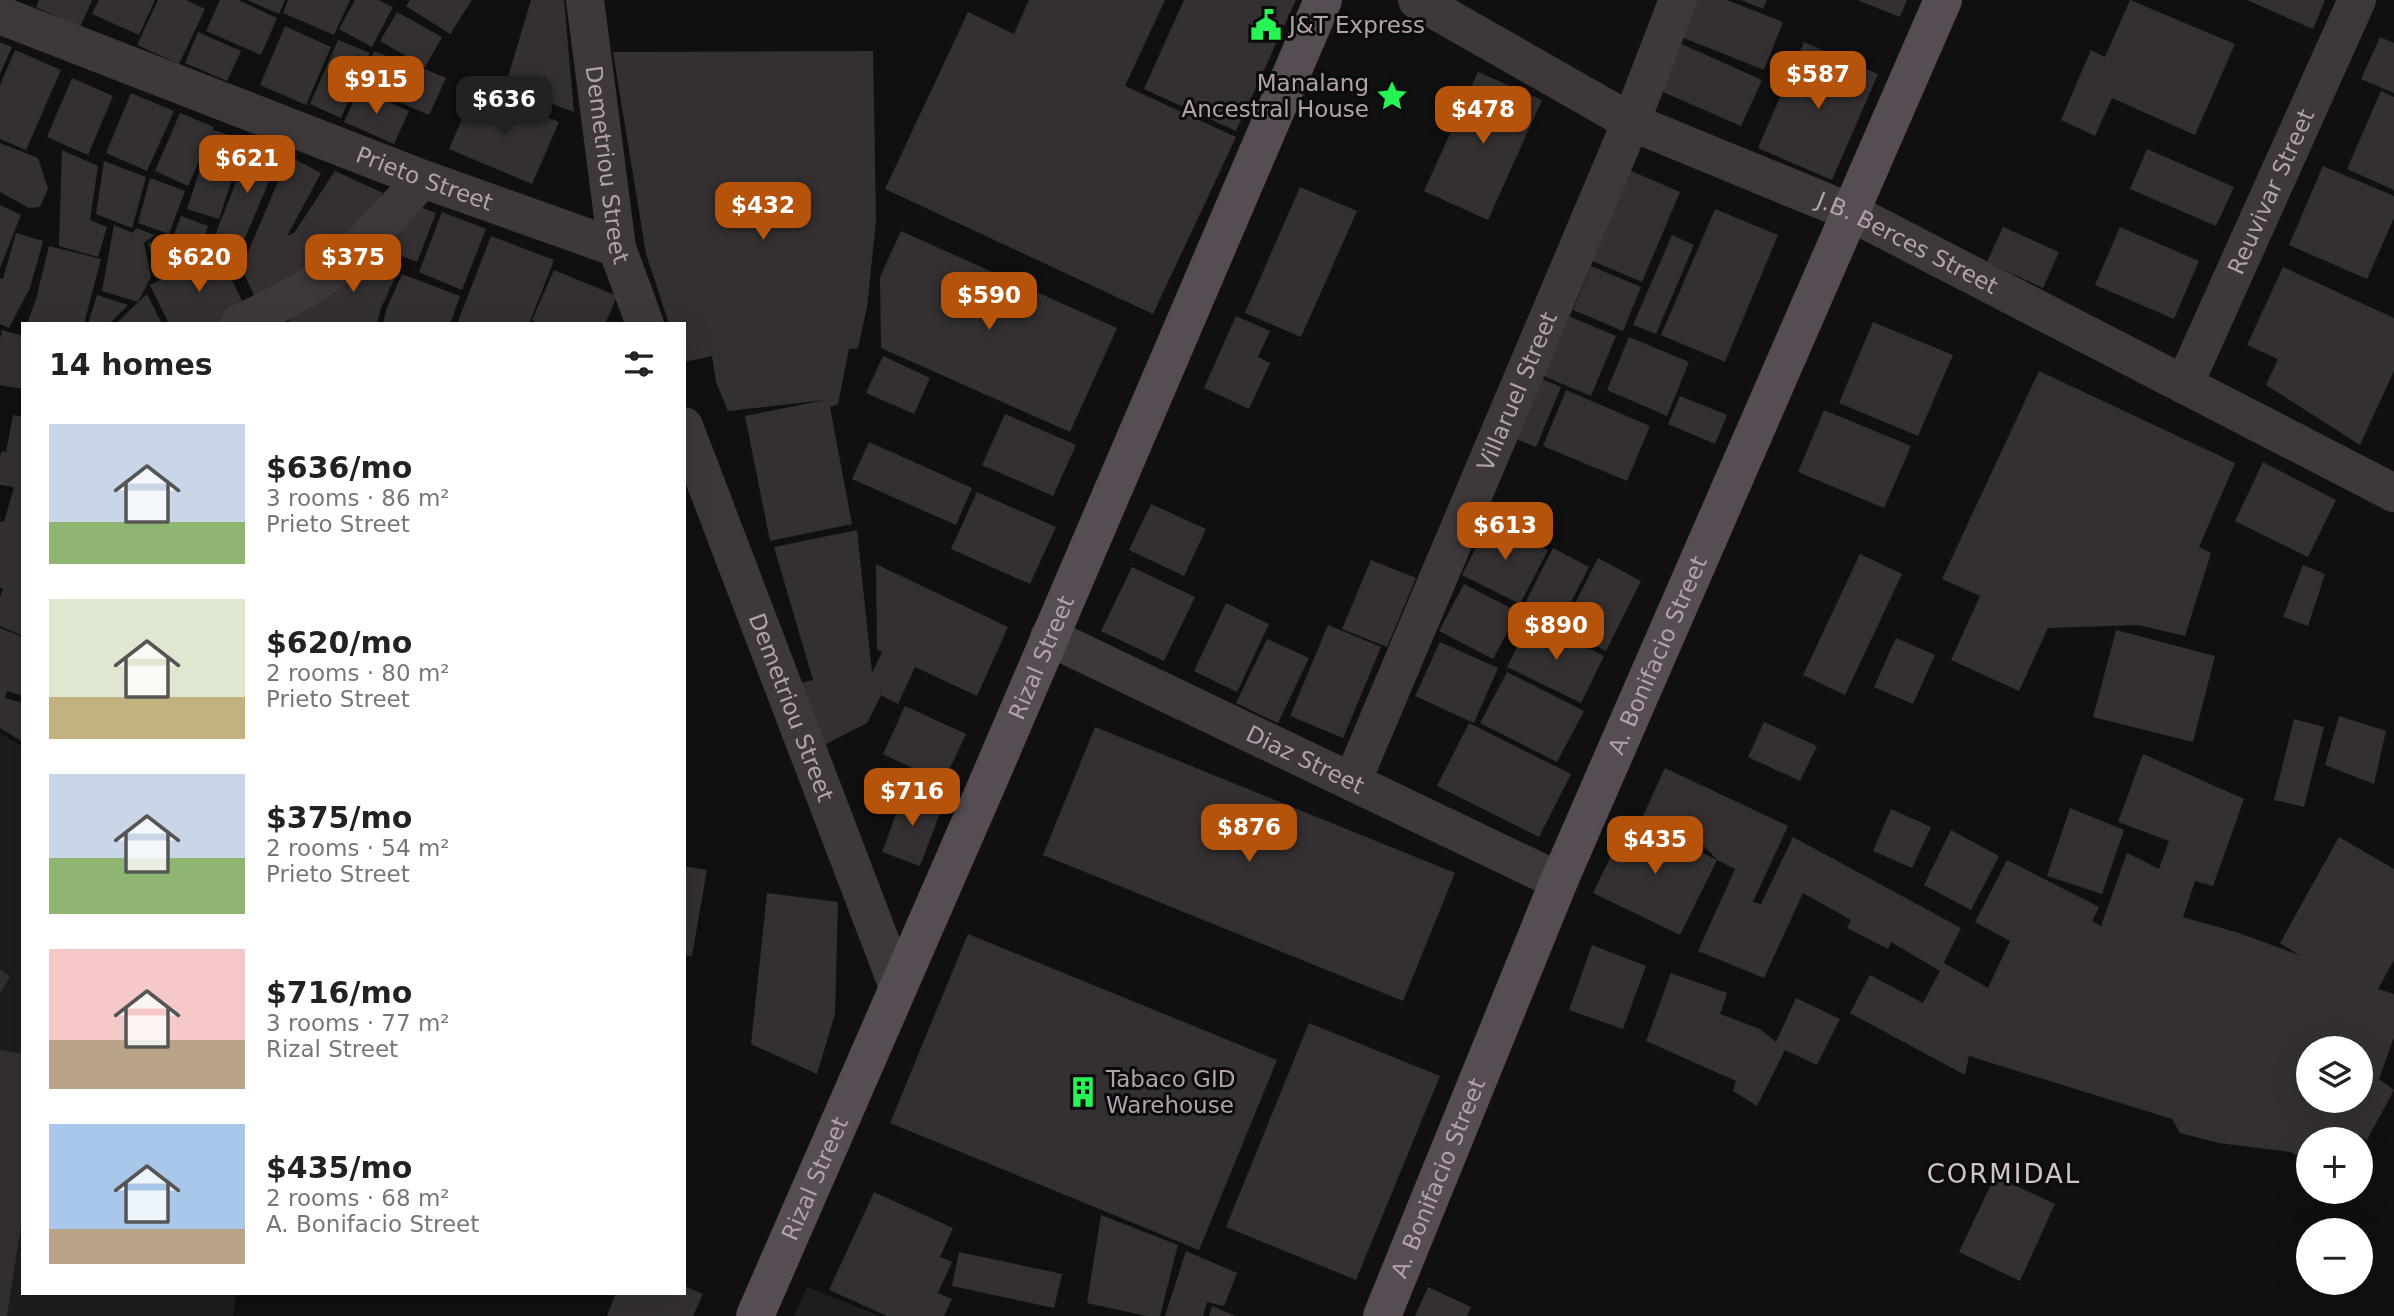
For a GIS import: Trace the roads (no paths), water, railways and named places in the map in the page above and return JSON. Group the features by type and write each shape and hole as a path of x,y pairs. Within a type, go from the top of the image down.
{"main road":[{"name":"Rizal Street","path":"755,1316 1323,0"},
{"name":"A. Bonifacio Street","path":"1382,1316 1559,881 1943,0"}],"street":[{"name":"Demetriou Street","path":"584,0 617,248 644,322"},
{"name":"J.B. Berces Street","path":"1417,0 1631,122 1850,212 2394,493"},
{"name":"Villaruel Street","path":"1352,782 1631,122 1678,0"},
{"name":"Reuvivar Street","path":"2184,385 2357,0"},
{"name":"Prieto Street","path":"0,15 424,179 617,248"},
{"path":"243,322 287,299 330,271 377,228 424,179"},
{"name":"Demetriou Street","path":"686,431 898,987"},
{"name":"Diaz Street","path":"1049,638 1559,881"}],"place":[{"name":"J&T Express","path":"1266,25"},
{"name":"Manalang Ancestral House","path":"1392,96"},
{"name":"Tabaco GID Warehouse","path":"1083,1092"}],"district":[{"name":"CORMIDAL","path":"2004,1174"}]}
